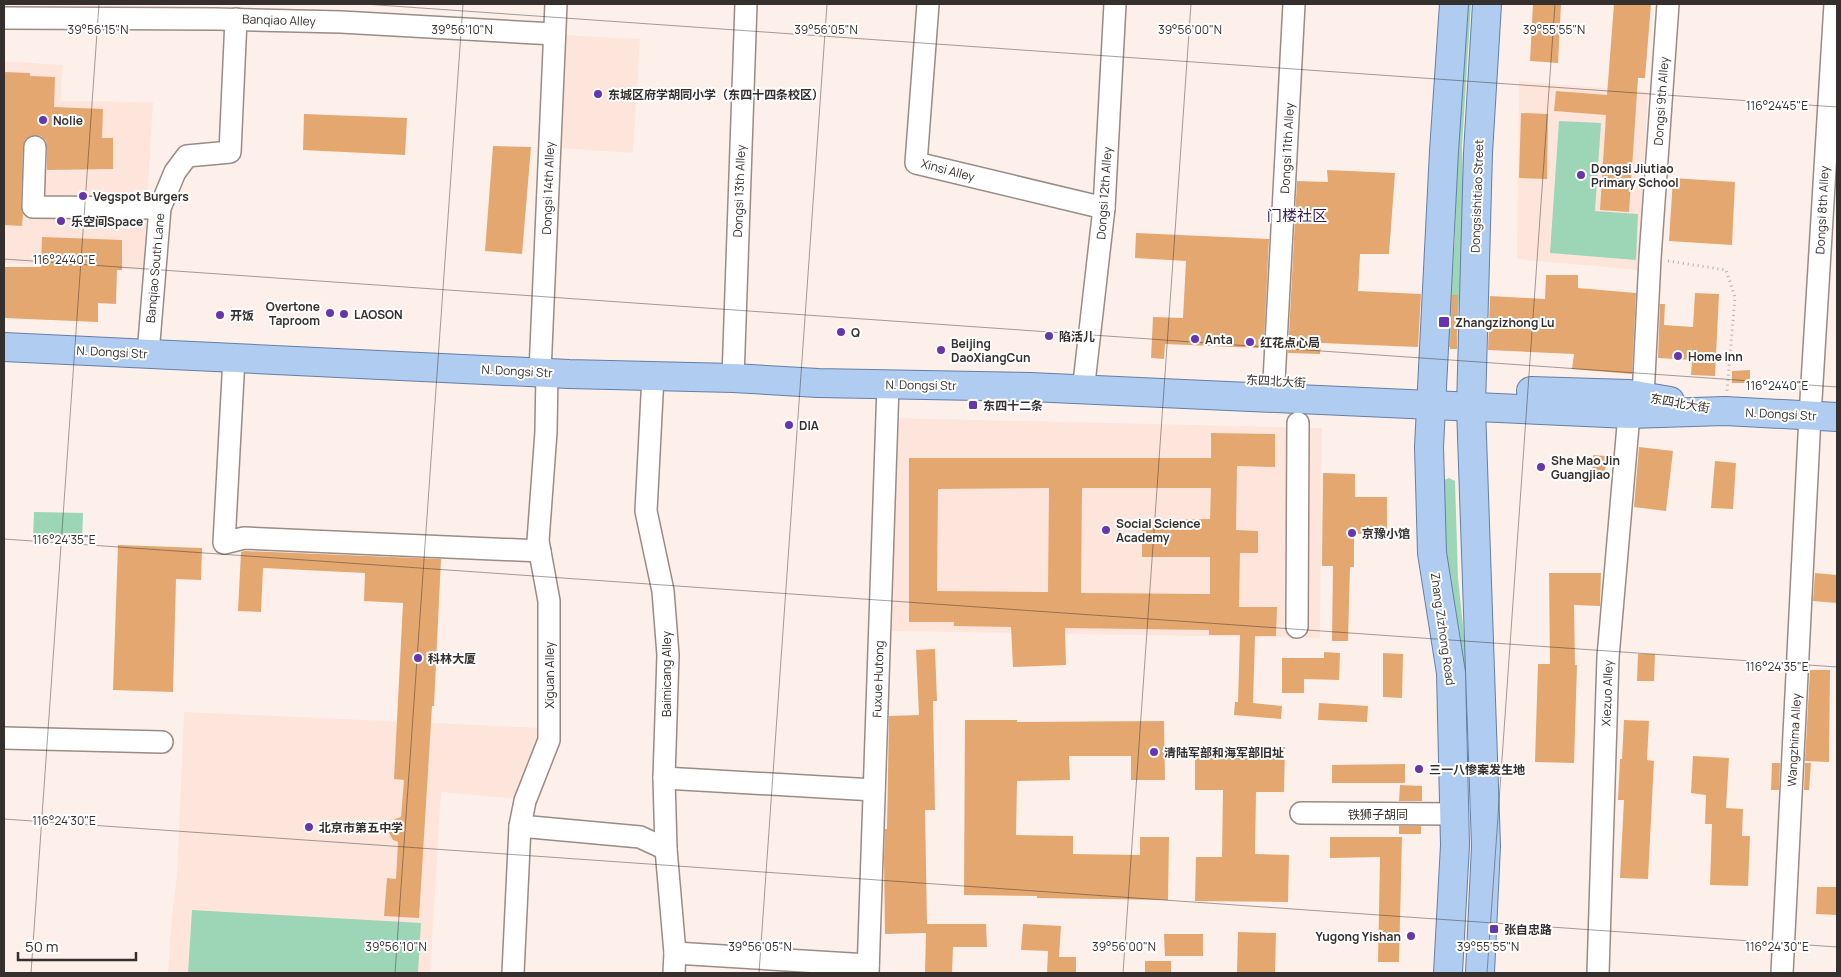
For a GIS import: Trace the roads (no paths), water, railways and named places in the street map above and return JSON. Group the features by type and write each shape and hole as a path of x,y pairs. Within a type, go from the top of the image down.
{"main road":[{"path":"1432,396 1444,151 1454,4"},
{"name":"Dongsishitiao Street","path":"1472,398 1478,153 1488,4"},
{"name":"N. Dongsi Str","path":"4,347 818,383 1030,387"},
{"name":"东四北大街","path":"1030,387 1084,383 1149,374 1274,381 1432,396"},
{"name":"东四北大街","path":"1030,387 1432,396 1725,411"},
{"name":"Zhang Zizhong Road","path":"1432,396 1429,447 1432,552 1451,673 1456,845 1448,973"},
{"path":"1472,398 1486,846 1480,973"},
{"name":"N. Dongsi Str","path":"1725,411 1837,417"}],"street":[{"name":"Dongsi 14th Alley","path":"544,372 556,4"},
{"name":"Dongsi 13th Alley","path":"733,378 746,4"},
{"name":"Xinsi Alley","path":"928,4 916,163 1104,208"},
{"name":"Dongsi 12th Alley","path":"1084,383 1104,208 1115,4"},
{"name":"Dongsi 11th Alley","path":"1274,381 1294,4"},
{"name":"Dongsi 9th Alley","path":"1636,405 1650,258 1668,4"},
{"name":"Dongsi 8th Alley","path":"1810,416 1835,4"},
{"name":"Banqiao Alley","path":"4,18 223,14 554,34"},
{"name":"Banqiao South Lane","path":"148,354 160,208 175,172 187,156 230,152 223,14"},
{"path":"35,147 33,207 160,208"},
{"path":"234,358 224,543 244,538 540,550"},
{"name":"Xiguan Alley","path":"513,973 520,826 525,801 549,740 550,602 538,540 546,432 544,372"},
{"name":"Baimicang Alley","path":"653,376 646,511 663,591 668,654 664,778 666,849 674,963"},
{"name":"Fuxue Hutong","path":"868,969 888,385"},
{"name":"Xiezuo Alley","path":"1598,973 1608,657 1636,405"},
{"name":"Wangzhima Alley","path":"1782,973 1810,416"},
{"path":"1298,423 1298,627"},
{"path":"4,738 162,742"},
{"path":"664,778 874,790"},
{"name":"铁狮子胡同","path":"1301,813 1455,814"},
{"path":"520,826 640,837 666,849"},
{"path":"674,963 868,969"}],"place":[{"name":"东城区府学胡同小学（东四十四条校区）","path":"598,94"},
{"name":"Nolie","path":"43,120"},
{"name":"Dongsi Jiutiao Primary School","path":"1581,175"},
{"name":"Vegspot Burgers","path":"83,196"},
{"name":"乐空间Space","path":"61,221"},
{"name":"Overtone Taproom","path":"330,313"},
{"name":"LAOSON","path":"344,314"},
{"name":"开饭","path":"220,315"},
{"name":"Zhangzizhong Lu","path":"1444,322"},
{"name":"Q","path":"841,332"},
{"name":"陷活儿","path":"1049,336"},
{"name":"Anta","path":"1195,339"},
{"name":"红花点心局","path":"1250,342"},
{"name":"Beijing DaoXiangCun","path":"941,350"},
{"name":"Home Inn","path":"1678,356"},
{"name":"东四十二条","path":"973,405"},
{"name":"DIA","path":"789,425"},
{"name":"She Mao Jin Guangjiao","path":"1541,467"},
{"name":"Social Science Academy","path":"1106,530"},
{"name":"京豫小馆","path":"1352,533"},
{"name":"科林大厦","path":"418,658"},
{"name":"清陆军部和海军部旧址","path":"1154,752"},
{"name":"三一八惨案发生地","path":"1419,769"},
{"name":"北京市第五中学","path":"309,827"},
{"name":"张自忠路","path":"1494,929"},
{"name":"Yugong Yishan","path":"1411,936"}],"district":[{"name":"门楼社区","path":"1297,215"}]}
